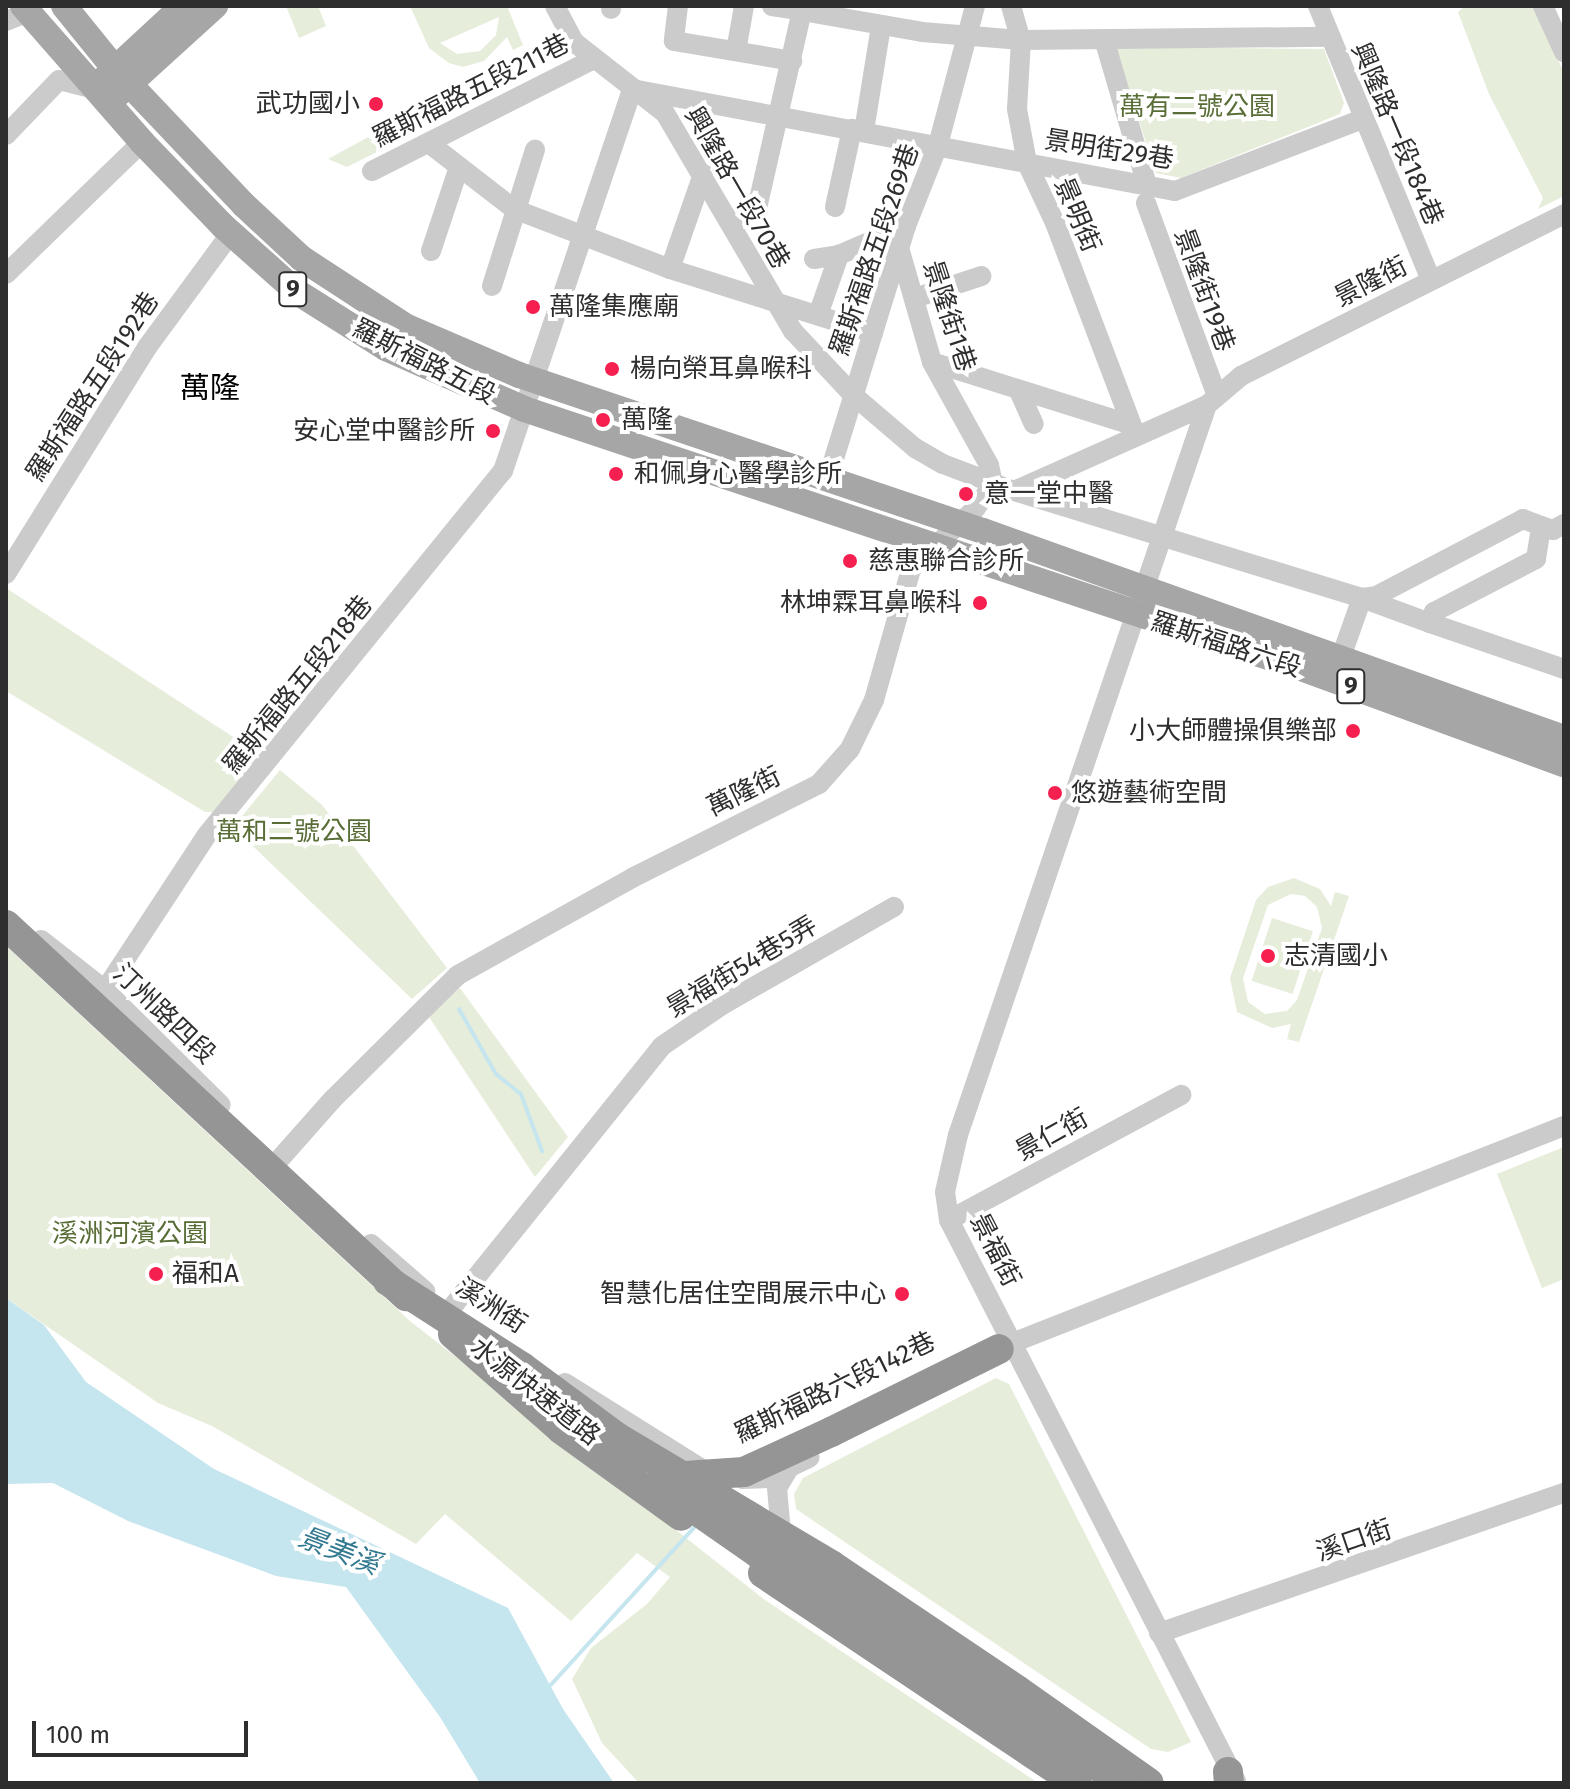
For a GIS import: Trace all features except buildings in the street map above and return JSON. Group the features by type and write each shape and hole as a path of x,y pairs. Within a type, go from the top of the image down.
{"highway":[{"name":"水源快速道路","path":"6,924 388,1281 606,1462 1077,1783"},
{"name":"水源快速道路","path":"6,924 395,1279 523,1386 758,1553 1125,1783"},
{"path":"388,1281 522,1367 618,1438 831,1565 1149,1783"},
{"path":"618,1456 662,1472 724,1477 763,1465 1006,1345"}],"main road":[{"name":"羅斯福路五段","path":"64,6 122,76 244,205 344,290 407,327 533,379 958,523"},
{"path":"122,76 183,6"},
{"path":"100,96 215,6"},
{"name":"羅斯福路五段","path":"26,11 142,142 231,233 297,292 386,348 524,409 932,548"},
{"name":"9","path":"26,11 81,43 122,76"},
{"name":"羅斯福路六段","path":"958,523 1564,738"},
{"name":"羅斯福路六段","path":"932,548 1136,617 1301,668 1564,764"}],"street":[{"name":"興隆路一段70巷","path":"555,6 574,42 665,113 703,174 772,299 853,395 915,448 993,484 1163,534 1362,598 1564,669"},
{"path":"678,6 674,41 792,61"},
{"path":"736,51 744,6"},
{"path":"772,6 869,18 965,36 1021,40 1329,37"},
{"path":"965,36 975,6"},
{"name":"景明街","path":"1011,6 1021,40 1017,109 1027,163 1055,223 1132,430"},
{"name":"興隆路一段184巷","path":"1318,6 1431,280"},
{"path":"1543,6 1559,25 1564,52"},
{"path":"729,220 758,204 803,8"},
{"path":"835,207 858,130 869,18"},
{"name":"羅斯福路五段269巷","path":"828,478 906,226 938,145 965,36"},
{"name":"景隆街19巷","path":"1104,39 1146,194 1211,399"},
{"name":"羅斯福路五段211巷","path":"372,171 594,59"},
{"path":"6,135 59,80 100,96"},
{"path":"533,379 632,89"},
{"name":"景明街29巷","path":"632,89 779,114 1027,163 1146,194 1175,191 1363,119"},
{"path":"6,274 142,142"},
{"path":"430,144 458,170 514,209 670,269 873,333"},
{"path":"492,286 535,150"},
{"path":"431,251 458,170"},
{"path":"670,269 703,174"},
{"name":"景隆街","path":"1014,491 1132,430 1211,399 1431,280 1564,214"},
{"path":"814,259 839,255 906,226"},
{"name":"羅斯福路五段192巷","path":"6,574 148,346 231,233"},
{"name":"景隆街1巷","path":"899,248 932,362 989,465 993,484"},
{"path":"818,315 839,255"},
{"path":"915,298 981,276"},
{"path":"932,362 1132,430"},
{"name":"羅斯福路五段218巷","path":"105,990 206,836 503,471 533,379"},
{"path":"1027,394 1034,424"},
{"path":"1136,617 1211,399"},
{"path":"932,548 993,484"},
{"path":"1340,660 1362,598 1523,519 1553,530 1564,524"},
{"path":"1430,623 1434,612 1536,559 1541,526"},
{"name":"萬隆街","path":"278,1161 458,975 632,878 819,784 850,749 874,700 911,569 932,548"},
{"name":"景福街","path":"1136,617 958,1135 945,1192 949,1220 1006,1345 1159,1633 1232,1779"},
{"name":"景福街54巷5弄","path":"449,1311 662,1046 722,1005 894,907"},
{"name":"汀州路四段","path":"6,913 105,990 278,1161"},
{"name":"景仁街","path":"949,1220 1181,1095"},
{"name":"羅斯福路六段142巷","path":"697,1466 735,1467 757,1460 966,1352 1006,1345 1564,1126"},
{"name":"溪洲街","path":"278,1161 449,1311 697,1466"},
{"name":"羅斯福路六段142巷","path":"697,1466 730,1478 755,1479 789,1468 977,1373 1006,1345"},
{"path":"585,1397 609,1419 642,1474 666,1498 1090,1783"},
{"path":"780,1522 777,1488 789,1468"},
{"name":"溪口街","path":"1159,1633 1564,1493"}],"green space":[{"path":"286,6 318,6 326,26 299,38"},
{"path":"410,6 507,6 523,45 513,50 507,37 484,61 463,67 449,63 429,48","holes":["499,17 496,35 480,51 457,54 440,43"]},
{"path":"1465,6 1534,6 1564,73 1564,196 1538,209 1543,198 1489,94 1458,12"},
{"name":"萬有二號公園","path":"1120,47 1324,49 1344,103 1340,114 1181,178 1156,173 1116,51"},
{"path":"372,135 379,151 347,167 328,159"},
{"path":"6,588 262,756 216,812 205,812 6,691"},
{"name":"萬和二號公園","path":"280,770 322,805 447,968 412,999 233,827"},
{"path":"1294,878 1320,889 1331,906 1335,892 1349,896 1299,1042 1287,1039 1291,1024 1272,1028 1237,1012 1230,978 1256,900 1268,887","holes":["1291,894 1305,896 1317,907 1322,928 1297,1000 1287,1011 1265,1014 1248,1002 1243,978 1268,905"]},
{"path":"1272,918 1313,931 1293,994 1252,981"},
{"name":"溪洲河濱公園","path":"6,946 410,1321 765,1600 1038,1783 639,1783 602,1743 572,1679 591,1648 647,1604 670,1577 637,1553 571,1621 445,1514 416,1544 212,1426 158,1403 6,1298"},
{"path":"460,988 568,1137 535,1177 427,1014"},
{"path":"1564,1147 1564,1279 1542,1288 1497,1174"},
{"path":"996,1378 1009,1384 1191,1742 1168,1752 1151,1749 796,1509 794,1494 803,1478"}],"water":[{"name":"景美溪","path":"6,1298 44,1325 86,1382 214,1469 508,1608 563,1709 614,1783 480,1783 440,1717 346,1587 276,1576 128,1521 53,1483 6,1484"}],"waterway":[{"path":"459,1009 496,1074 521,1094 542,1151"},
{"path":"548,1688 698,1523"}],"place":[{"name":"武功國小","path":"376,104"},
{"name":"萬隆集應廟","path":"533,307"},
{"name":"楊向榮耳鼻喉科","path":"612,369"},
{"name":"萬隆","path":"603,420"},
{"name":"安心堂中醫診所","path":"493,431"},
{"name":"和佩身心醫學診所","path":"616,474"},
{"name":"意一堂中醫","path":"966,494"},
{"name":"慈惠聯合診所","path":"850,561"},
{"name":"林坤霖耳鼻喉科","path":"980,603"},
{"name":"小大師體操俱樂部","path":"1353,731"},
{"name":"悠遊藝術空間","path":"1055,793"},
{"name":"志清國小","path":"1268,956"},
{"name":"福和A","path":"156,1274"},
{"name":"智慧化居住空間展示中心","path":"902,1294"}],"district":[{"name":"萬隆","path":"210,388"}]}
